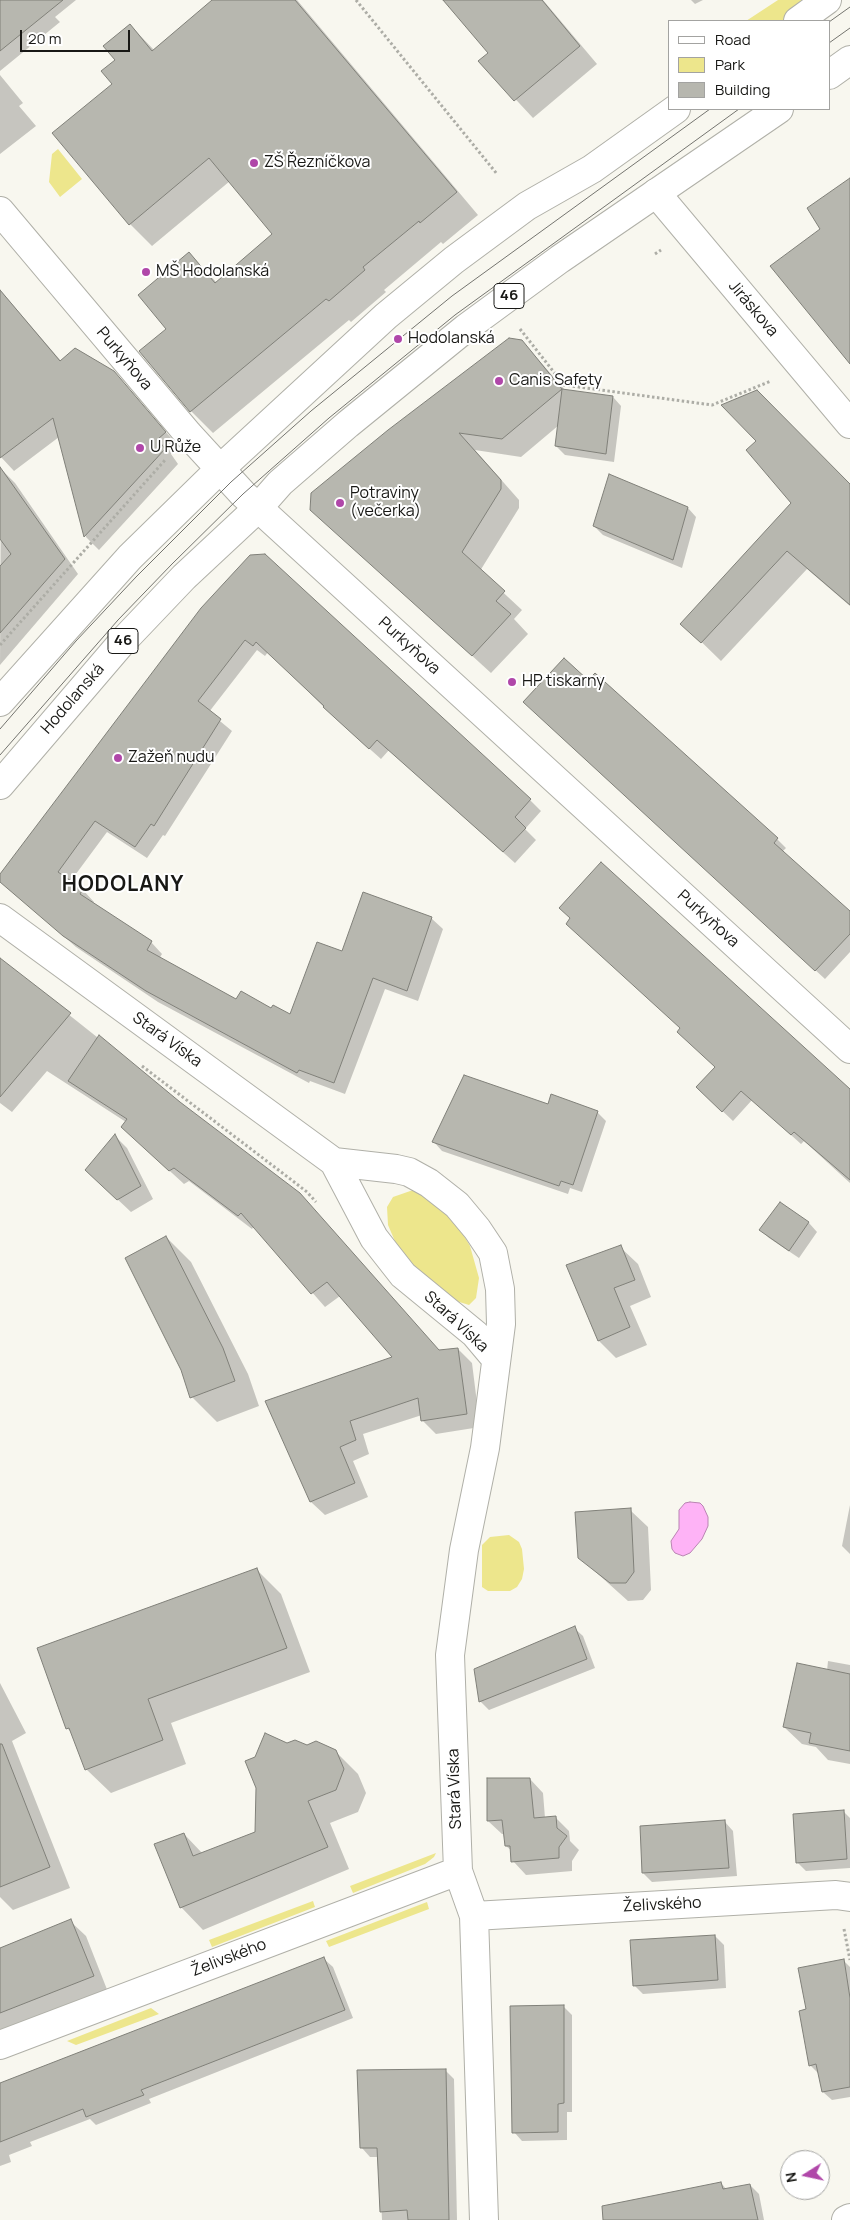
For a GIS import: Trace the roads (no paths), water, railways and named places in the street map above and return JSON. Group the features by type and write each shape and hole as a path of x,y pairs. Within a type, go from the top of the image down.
{"street":[{"path":"799,20 827,0"},
{"path":"830,74 850,60"},
{"path":"0,702 130,557 220,469 343,354 454,260 527,206 592,169 675,110"},
{"name":"Hodolanská","path":"0,785 124,640 184,578 258,508 280,483 314,453 466,328 560,259 778,110"},
{"name":"Jiráskova","path":"656,193 850,424"},
{"name":"Purkyňova","path":"0,211 188,434 258,508 850,1049"},
{"name":"Stará Víska","path":"0,918 334,1162 352,1201 374,1238 403,1275 474,1334 496,1359"},
{"name":"Stará Víska","path":"334,1162 378,1166 408,1172 429,1184 457,1205 493,1254 500,1289 501,1324 484,1448 464,1550 450,1655 458,1871 474,1916 484,2220"},
{"name":"Želivského","path":"0,2045 458,1871"},
{"name":"Želivského","path":"474,1916 836,1895 850,1897"},
{"path":"846,2220 850,2218"}],"tram line":[{"path":"830,21 850,7"},
{"path":"830,42 850,28"},
{"path":"0,729 76,641 136,577 231,482 311,411 452,296 709,110"},
{"path":"0,755 118,620 172,564 243,494 329,418 455,315 738,110"}],"place":[{"name":"ZŠ Řezníčkova","path":"254,163"},
{"name":"MŠ Hodolanská","path":"146,272"},
{"name":"Hodolanská","path":"398,339"},
{"name":"Canis Safety","path":"499,381"},
{"name":"U Růže","path":"140,448"},
{"name":"Potraviny (večerka)","path":"340,503"},
{"name":"HP tiskarny","path":"512,682"},
{"name":"Zažeň nudu","path":"118,758"}],"district":[{"name":"HODOLANY","path":"123,885"}]}
